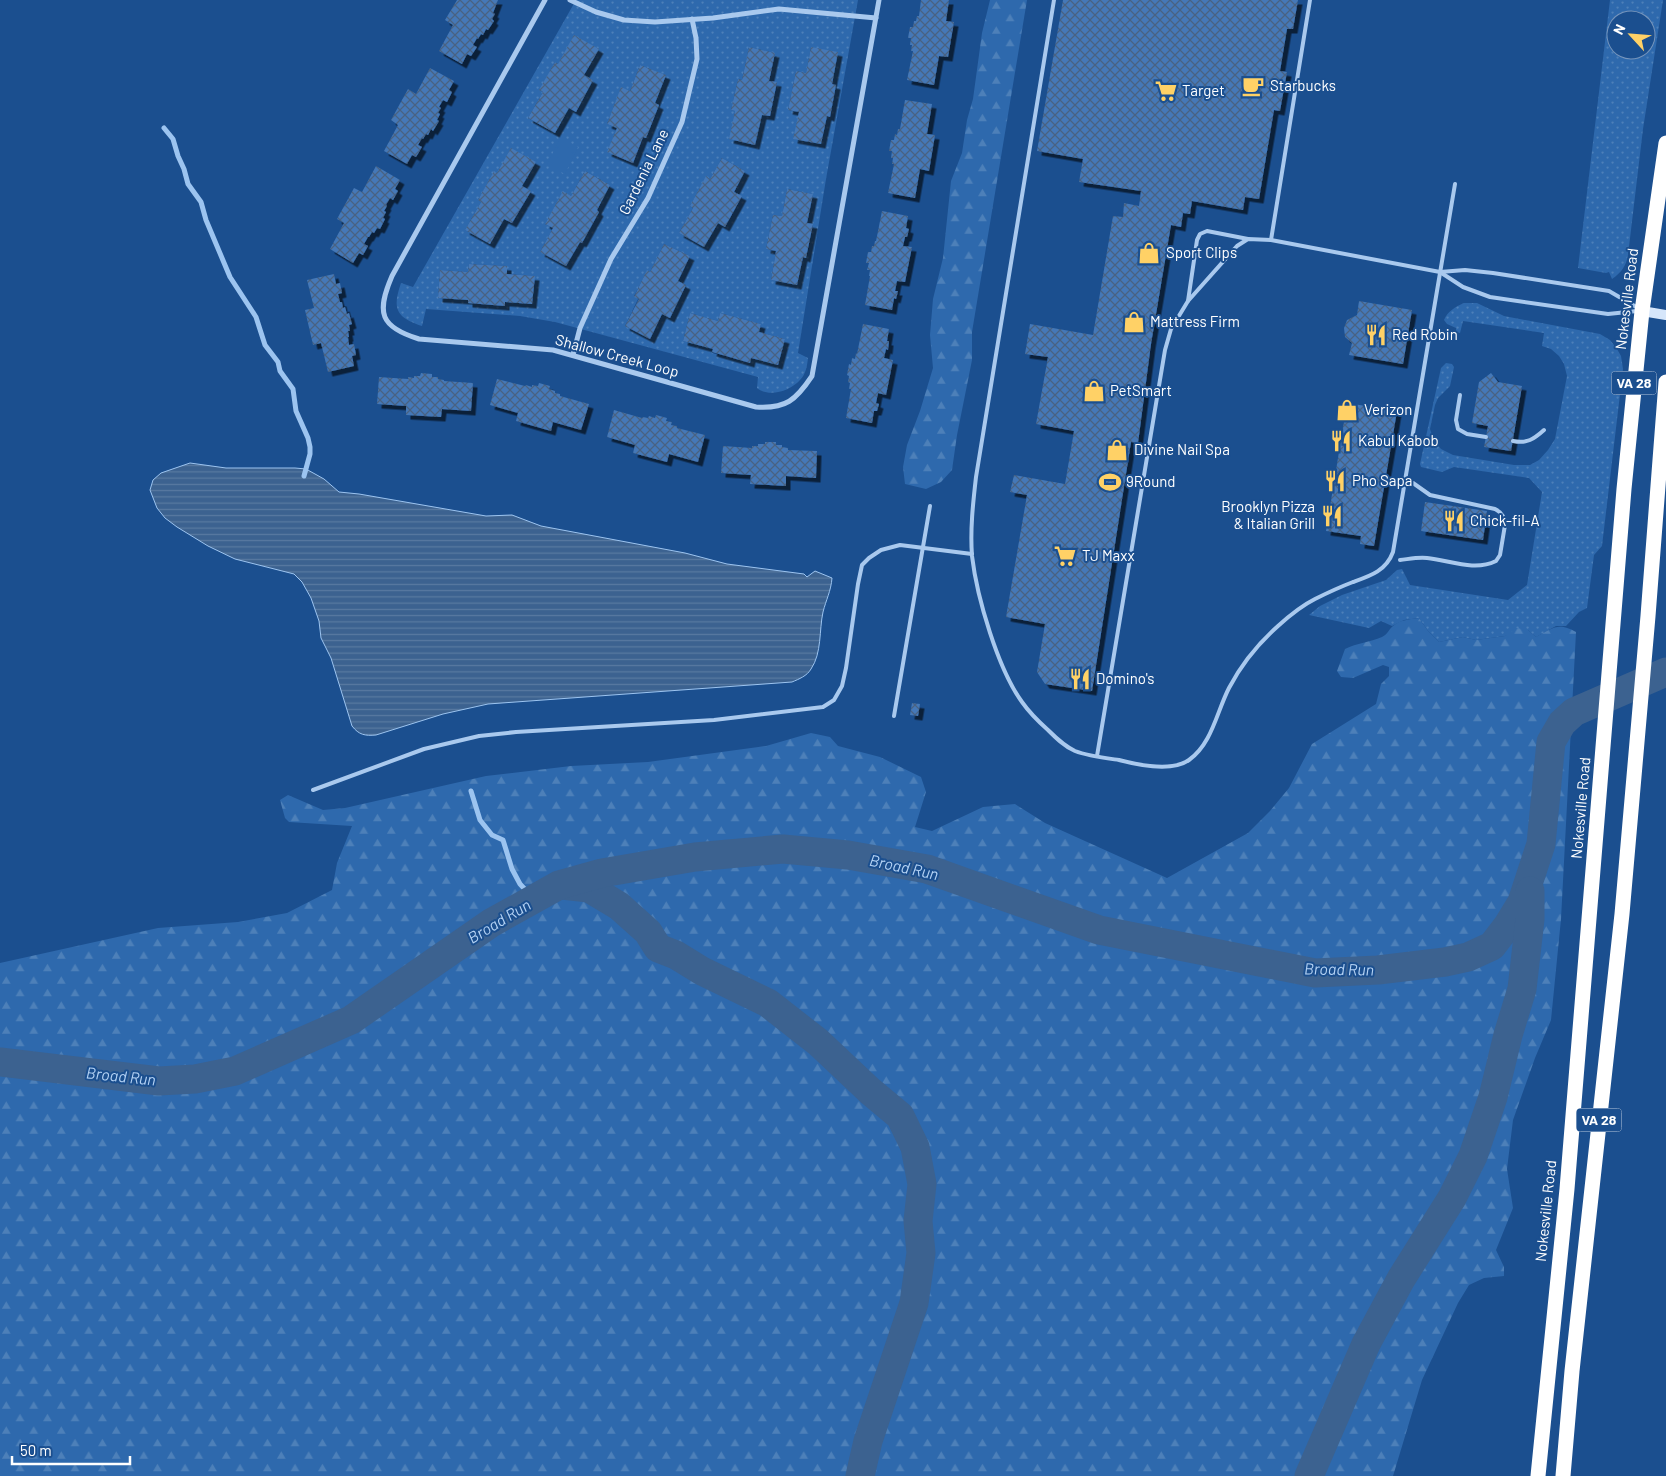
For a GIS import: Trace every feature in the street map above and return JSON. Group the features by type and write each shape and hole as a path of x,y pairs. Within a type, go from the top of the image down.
{"highway":[{"name":"Nokesville Road","path":"1538,1476 1566,1189 1602,773 1624,489 1642,311 1666,143"},
{"name":"VA 28","path":"1563,1476 1573,1362 1622,914 1666,382"}],"street":[{"name":"Shallow Creek Loop","path":"545,0 392,276 383,297 384,316 392,328 420,339 553,350 756,408 770,408 786,404 800,394 812,376 879,0"},
{"path":"570,0 596,12 624,20 655,22 779,10 876,18"},
{"name":"Gardenia Lane","path":"574,355 580,328 612,259 648,198 682,122 697,59 696,38 692,19"},
{"path":"1642,311 1666,315"}],"lane":[{"path":"1054,0 976,477 972,517 972,554 979,595 990,630 1010,680 1022,702 1061,743 1076,751 1143,765 1167,766 1189,761 1201,749 1211,731 1237,674 1264,639 1302,606 1352,582 1373,575 1382,569 1390,558 1393,552 1455,184"},
{"path":"1271,240 1310,0"},
{"path":"1188,301 1197,240 1200,234 1207,231 1271,240 1440,272 1464,270 1493,273 1609,291 1642,311"},
{"path":"1097,756 1165,350 1171,329 1188,301 1238,246 1248,238"},
{"path":"1440,272 1463,287 1490,297 1608,314 1642,311"},
{"path":"1460,395 1456,420 1458,428 1467,434 1486,437"},
{"path":"1513,441 1521,443 1533,440 1544,430"},
{"path":"1400,560 1428,558 1479,567 1496,562 1500,555 1505,520 1499,511 1430,495 1413,483"},
{"path":"894,716 930,506"},
{"path":"313,790 424,749 479,736 714,720 823,707 834,700 842,686 858,584 862,566 869,558 881,550 895,546 972,554"}],"green space":[{"path":"576,0 858,0 826,179 798,353 808,358 805,373 796,384 779,392 767,393 757,388 758,377 555,322 520,316 426,309 422,326 406,319 398,311 397,299 401,283 413,287","holes":["749,47 774,53 769,81 777,83 770,116 762,115 755,145 730,139 735,111 731,110 738,79 742,80","811,47 832,84 836,85 830,117 827,116 821,144 794,139 799,112 788,110 796,71 806,73","598,49 584,75 593,80 576,111 569,108 555,133 528,118 543,92 540,90 555,62 558,64","640,65 665,75 655,103 659,105 633,162 608,152 617,128 607,124 621,88 630,91","722,158 745,171 734,192 742,197 726,226 718,223 704,247 679,233 693,208 690,206 706,177 710,179","536,162 522,186 530,191 512,223 504,219 490,244 465,230 481,202 478,200 494,172 497,173","585,171 610,185 597,210 599,212 582,243 580,242 566,266 540,252 553,228 545,224 563,192 571,196","787,189 813,194 807,223 813,225 807,257 803,257 797,285 771,280 776,251 766,249 773,215 782,216","664,244 690,256 678,281 686,285 670,317 662,314 650,338 625,326 638,299 634,296 647,271 650,272","469,264 507,266 507,274 534,276 532,303 505,302 505,306 468,303 468,300 438,298 440,270 468,272","690,313 718,321 720,313 761,324 759,332 785,339 778,365 751,358 749,363 712,353 713,349 683,341"]},
{"path":"990,0 1027,0 972,332 972,360 952,470 941,482 926,489 905,484 903,467 907,445 933,368 930,335 933,299 943,258 951,181 962,153 967,120 973,99 982,33"},
{"path":"1610,0 1663,0 1656,45 1656,10 1609,10"},
{"path":"1606,34 1606,60 1654,60 1643,129 1628,255 1621,271 1612,279 1609,272 1578,268"},
{"path":"560,138 578,147 565,174 547,165"},
{"path":"1464,303 1477,303 1504,316 1600,334 1610,340 1621,356 1623,369 1602,546 1594,555 1587,608 1579,612 1566,626 1556,626 1536,637 1528,630 1505,636 1476,640 1463,637 1439,642 1419,618 1404,620 1392,626 1381,621 1369,628 1309,615 1320,606 1342,595 1386,580 1397,570 1402,569 1410,585 1508,600 1527,585 1542,492 1529,478 1454,467 1442,472 1421,467 1420,464 1441,368 1446,363 1452,364 1454,367 1450,386 1438,398 1435,405 1430,429 1434,441 1441,449 1453,455 1514,465 1530,465 1539,460 1555,439 1567,376 1564,364 1559,356 1551,349 1542,346 1544,333 1463,321 1460,333 1456,332 1456,328 1447,324 1444,320 1452,310"},
{"path":"1419,618 1439,642 1463,637 1476,640 1505,636 1517,628 1528,630 1536,637 1556,627 1565,627 1576,632 1561,919 1551,1020 1513,1120 1507,1169 1513,1208 1496,1250 1504,1267 1504,1276 1484,1278 1469,1285 1458,1303 1422,1380 1393,1476 0,1476 0,963 158,928 238,922 287,913 332,890 337,863 352,826 289,822 285,818 280,800 288,795 323,810 345,808 486,776 571,766 648,762 766,746 811,733 830,737 838,746 880,757 921,777 926,792 915,827 932,831 983,807 1015,804 1045,823 1167,878 1248,833 1289,788 1312,744 1376,704 1381,684 1389,676 1389,667 1383,665 1353,678 1341,677 1337,671 1345,649 1382,637 1399,622"}],"shaded area":[{"path":"190,463 226,468 306,469 324,479 339,492 486,516 512,515 541,526 685,553 727,564 804,574 807,577 815,571 832,578 823,612 820,641 815,663 807,674 792,682 488,704 443,714 376,735 362,734 352,726 331,658 321,638 319,621 311,598 302,582 294,574 235,559 208,546 177,527 165,518 157,508 150,490 153,480 161,473"}],"building":[{"path":"457,0 498,0 493,13 495,14 492,19 494,21 483,35 481,34 477,38 473,45 477,47 471,56 467,54 462,64 439,51 453,25 445,20"},
{"path":"921,0 949,0 946,21 954,22 948,57 939,56 934,85 907,80 913,51 911,51 912,45 910,45 911,38 908,38 910,27 913,27 914,21 919,16"},
{"path":"1063,0 1298,0 1293,29 1287,29 1280,71 1287,72 1280,111 1274,110 1259,199 1245,197 1243,210 1192,201 1190,214 1183,213 1181,227 1171,225 1151,344 1138,443 1131,442 1092,691 1045,684 1037,672 1045,624 1006,617 1027,495 1010,492 1014,475 1065,484 1074,431 1036,424 1048,357 1025,354 1030,324 1093,335 1113,216 1123,217 1124,203 1139,206 1141,191 1079,182 1083,159 1037,151"},
{"path":"574,35 599,49 584,75 593,80 576,112 569,108 555,133 528,118 543,92 539,90 555,62 558,64"},
{"path":"749,47 775,53 769,81 777,82 770,116 762,115 755,145 729,139 735,111 731,110 738,79 742,80"},
{"path":"811,47 838,52 832,84 836,85 830,117 827,116 821,144 793,139 799,112 788,110 796,71 806,73"},
{"path":"640,65 666,75 655,103 659,105 646,138 643,137 633,163 607,152 617,128 607,124 621,87 630,91"},
{"path":"430,68 454,81 449,90 452,92 447,102 443,100 439,107 441,108 437,120 439,121 433,131 431,129 428,135 426,134 422,138 418,145 422,147 416,157 412,155 407,164 384,151 398,125 391,120 408,89 416,94"},
{"path":"905,100 932,104 927,134 935,135 929,171 920,169 915,198 888,193 894,164 892,164 893,158 891,158 892,151 889,151 891,140 894,140 895,134 897,135 898,129 900,129"},
{"path":"511,148 536,162 522,186 531,191 512,223 504,219 490,244 465,230 481,202 478,200 494,171 497,173"},
{"path":"722,158 745,171 734,192 742,196 725,227 718,223 704,247 679,233 693,208 690,206 706,176 710,179"},
{"path":"376,166 400,180 395,189 398,191 393,200 390,198 386,205 384,211 386,212 383,218 385,219 380,229 377,228 368,237 364,244 368,246 363,255 359,253 353,263 330,249 344,223 337,219 354,188 362,192"},
{"path":"585,171 610,185 597,210 599,212 582,243 580,242 566,266 540,252 553,228 545,224 563,191 571,196"},
{"path":"787,189 813,194 807,223 813,224 806,258 803,257 797,285 771,280 776,251 766,249 773,215 782,216"},
{"path":"882,211 908,216 906,228 909,229 903,246 912,247 905,282 897,281 895,291 898,291 896,299 894,298 892,310 865,305 870,276 870,270 867,270 869,263 866,263 868,252 871,252 872,246 874,246 876,241"},
{"path":"664,244 690,256 678,281 686,285 670,318 662,314 650,339 625,326 639,299 634,297 647,270 650,272"},
{"path":"469,264 507,266 507,274 535,276 532,304 505,302 505,306 468,303 468,300 438,298 440,270 468,272"},
{"path":"334,274 336,284 340,283 342,293 338,294 340,302 342,302 343,308 345,307 347,314 349,313 352,324 349,325 350,331 348,331 349,345 354,344 356,355 352,356 354,366 328,372 321,343 313,345 305,310 314,308 307,280"},
{"name":"Red Robin","path":"1359,301 1412,310 1403,364 1349,355 1352,343 1345,337 1344,328 1347,320 1357,315"},
{"path":"690,313 718,321 720,313 761,324 759,332 785,339 778,365 751,358 750,363 712,352 713,349 683,341"},
{"path":"863,324 889,329 888,350 886,349 884,358 893,360 886,395 878,393 876,403 879,404 877,411 874,411 872,423 846,418 851,389 849,389 849,376 847,375 849,364 851,365 852,358 855,359 857,354"},
{"path":"421,373 432,374 432,377 438,377 438,379 444,381 473,383 471,411 442,409 441,417 406,415 406,406 377,404 379,377 408,379 408,377 420,376"},
{"path":"1491,373 1498,382 1522,386 1511,451 1484,447 1488,426 1472,423 1479,382"},
{"path":"497,379 532,387 532,385 538,386 539,383 550,386 549,389 560,394 560,396 589,404 581,430 553,422 551,431 516,421 518,413 490,405"},
{"path":"1347,403 1397,411 1374,546 1360,544 1361,536 1326,531"},
{"path":"614,410 642,418 648,418 649,416 655,418 656,415 667,418 666,421 672,422 671,425 677,426 677,428 705,435 698,462 669,454 667,462 633,453 635,445 607,437"},
{"path":"765,442 776,442 776,445 782,445 782,447 788,448 788,450 817,451 816,478 786,476 786,486 750,484 751,475 721,473 723,446 752,448 752,446 758,446 758,444 765,444"},
{"name":"Chick-fil-A","path":"1425,502 1487,511 1483,540 1421,531"},
{"path":"912,703 920,704 918,716 910,715"}],"waterway":[{"path":"164,128 173,139 188,184 201,202 206,220 230,277 256,317 265,345 278,362 280,371 293,389 296,411 310,447 304,476"},
{"name":"Broad Run","path":"0,1062 159,1081 195,1079 235,1071 351,1020 491,923 559,885 602,873 695,857 783,849 848,855 927,869 1099,930 1315,973 1378,970 1445,962 1468,957 1492,946 1522,902 1541,844 1551,742 1562,723 1574,712 1666,672"},
{"path":"471,791 480,820 492,835 503,840 512,869 520,884 534,899"},
{"path":"562,885 589,888 619,906 648,932 658,948 676,955 702,971 768,1003 818,1042 870,1091 900,1116 915,1147 922,1184 918,1221 921,1253 914,1303 868,1441 860,1476"},
{"path":"1309,1476 1366,1344 1401,1279 1452,1198 1473,1156 1493,1097 1508,1035 1522,989 1530,919 1530,891"}],"place":[{"name":"Starbucks","path":"1253,86"},
{"name":"Target","path":"1166,91"},
{"name":"Sport Clips","path":"1149,253"},
{"name":"Mattress Firm","path":"1134,322"},
{"name":"Red Robin","path":"1376,335"},
{"name":"PetSmart","path":"1094,391"},
{"name":"Verizon","path":"1347,410"},
{"name":"Kabul Kabob","path":"1341,441"},
{"name":"Divine Nail Spa","path":"1117,450"},
{"name":"Pho Sapa","path":"1335,481"},
{"name":"9Round","path":"1110,482"},
{"name":"Brooklyn Pizza & Italian Grill","path":"1332,516"},
{"name":"Chick-fil-A","path":"1454,521"},
{"name":"TJ Maxx","path":"1065,556"},
{"name":"Domino's","path":"1080,679"}]}
